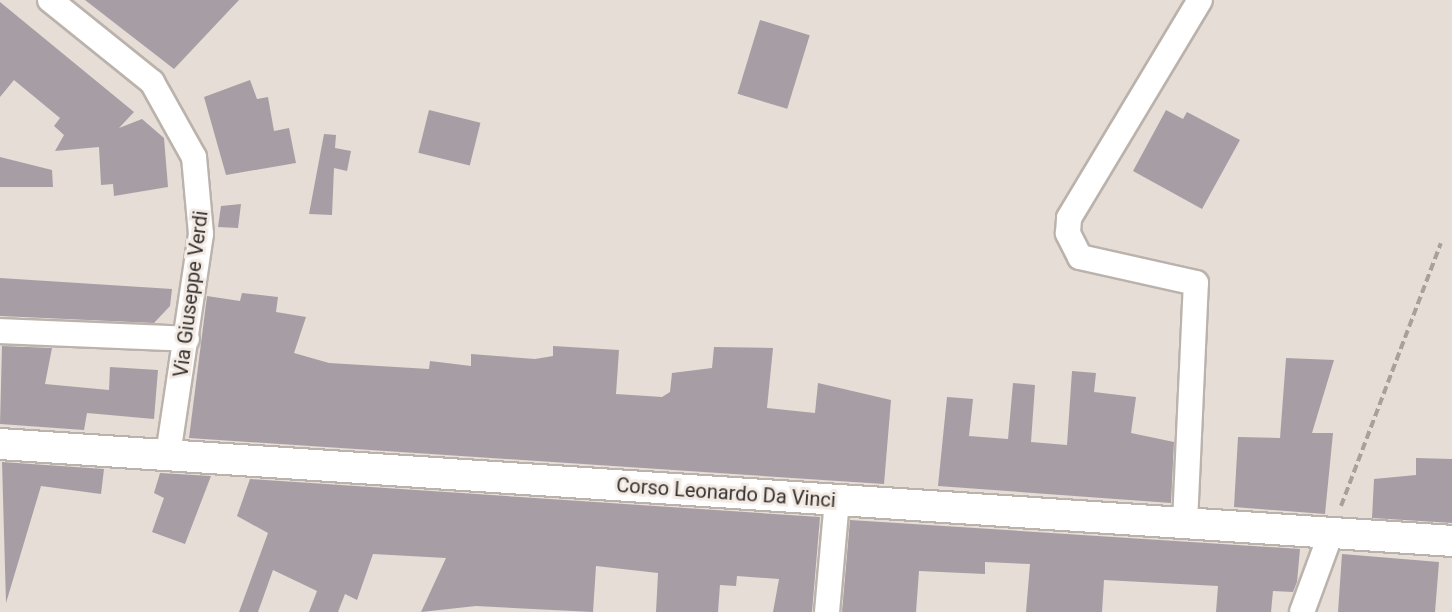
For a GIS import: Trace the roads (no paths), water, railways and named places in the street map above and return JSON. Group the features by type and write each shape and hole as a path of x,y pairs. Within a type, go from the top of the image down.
{"main road":[{"name":"Corso Leonardo Da Vinci","path":"0,444 1452,541"}],"street":[{"name":"Via Giuseppe Verdi","path":"50,0 152,82 194,157 203,199 187,339 168,456"},
{"path":"1185,523 1196,283 1080,257 1068,233 1069,218 1200,0"},
{"path":"0,331 187,339"},
{"path":"827,612 837,500"},
{"path":"1302,612 1331,533"}]}
